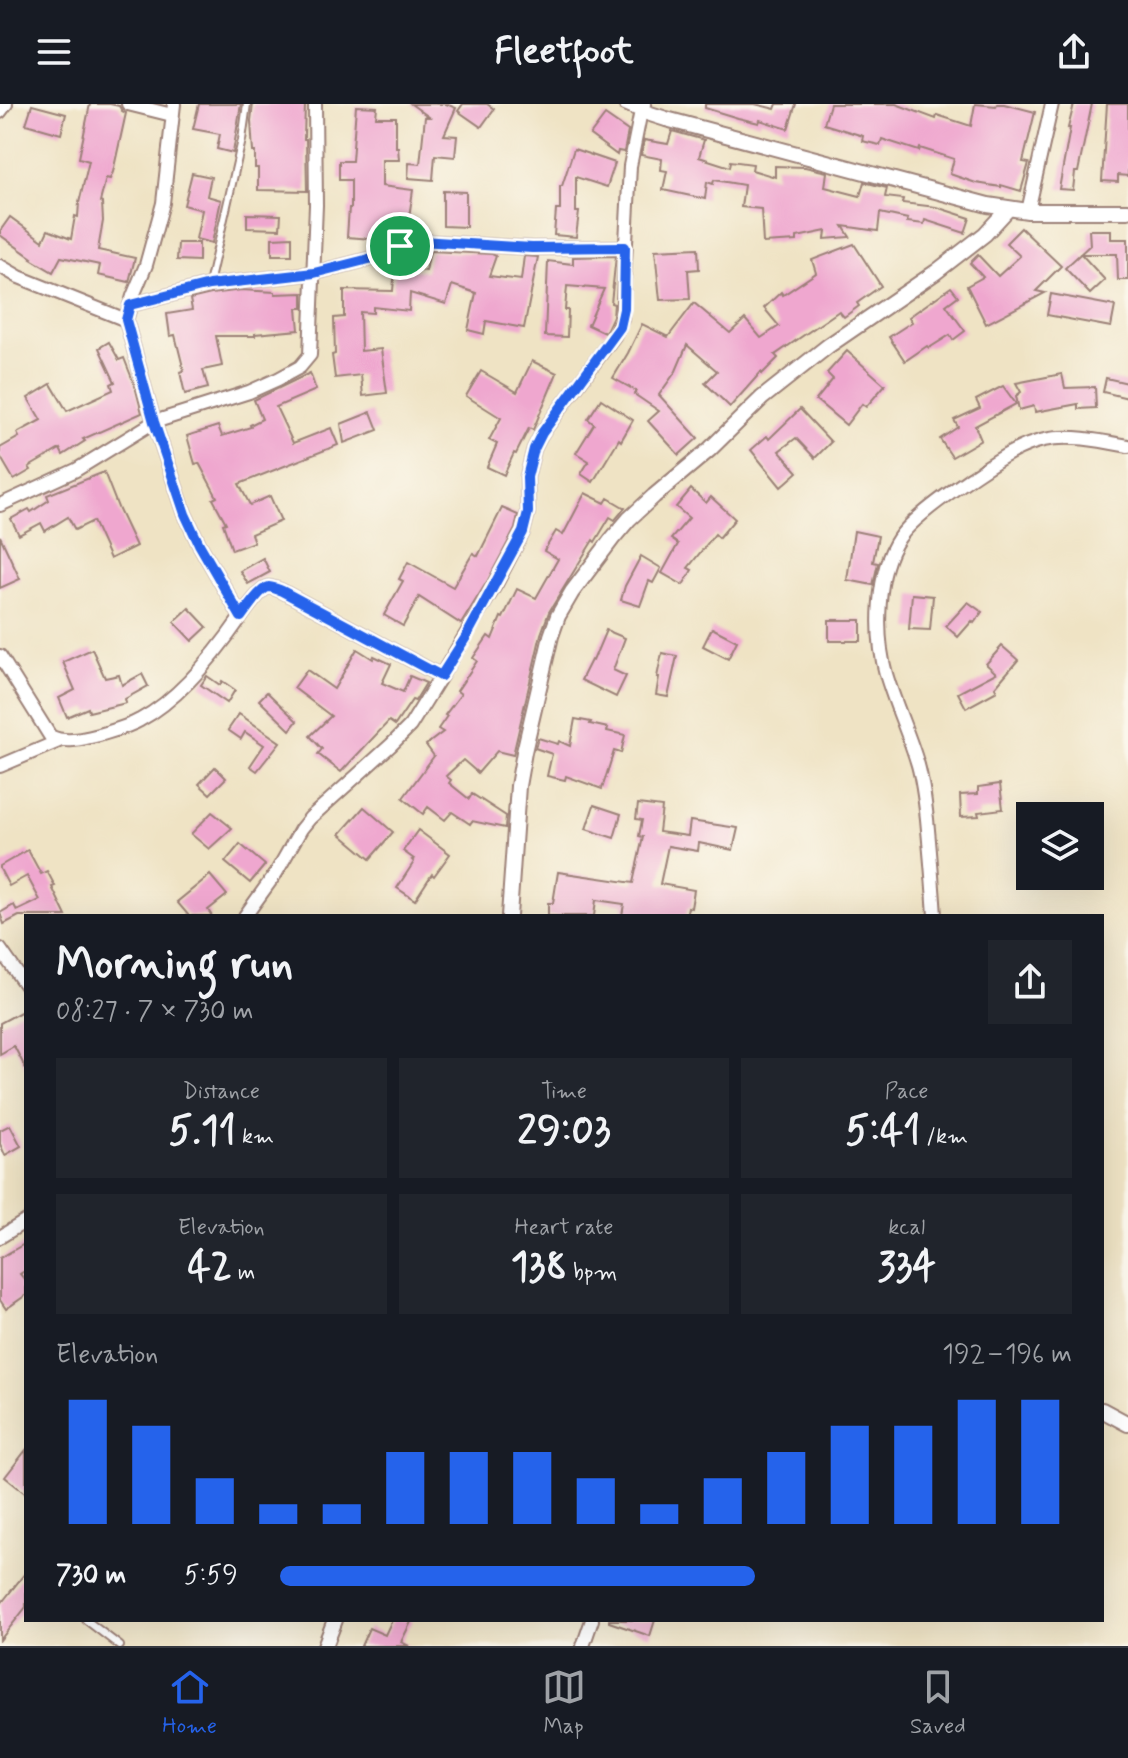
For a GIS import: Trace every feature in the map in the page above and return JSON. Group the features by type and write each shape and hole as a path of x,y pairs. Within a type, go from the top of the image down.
{"street":[{"path":"0,112 6,104"},
{"path":"128,104 173,110 163,203 146,265 126,320 154,422 185,514 241,617"},
{"path":"0,505 76,470 154,422 249,392 278,379 300,367 310,355 315,104"},
{"path":"625,104 738,139 1008,209 1128,211"},
{"path":"1028,211 1052,104"},
{"path":"246,914 310,818 410,726 489,597 523,532 528,512 527,477 534,449 542,433 620,327 624,309 630,166 642,108"},
{"path":"509,914 518,786 524,752 546,653 558,616 572,592 629,519 709,450 762,398 818,354 947,264 991,228 1008,209"},
{"path":"130,305 209,285 314,273 377,257 400,246 421,241 532,248 625,247"},
{"path":"0,266 19,277 126,320"},
{"path":"935,914 923,784 910,736 887,675 879,636 884,575 890,555 901,536 916,520 964,483 1025,445 1068,438 1128,446"},
{"path":"0,766 59,741 89,737 140,721 172,697 266,588 282,591 441,676"},
{"path":"0,656 39,721 50,736 59,741"},
{"path":"0,949 24,983"},
{"path":"0,1237 24,1222"},
{"path":"1104,1411 1128,1424"},
{"path":"325,1646 334,1622"},
{"path":"583,1646 591,1622"}],"lane":[{"path":"209,285 239,155 247,104"},
{"path":"89,1622 120,1646"}],"building":[{"path":"90,104 119,106 126,113 113,172 110,179 106,178 100,202 103,221 98,250 135,258 129,282 98,275 100,265 61,257 53,272 0,235 10,217 43,241 48,230 71,239 89,161 79,158"},
{"path":"199,104 241,104 233,153 217,149 220,134 193,129"},
{"path":"253,104 305,104 307,191 258,190 251,121"},
{"path":"411,104 446,104 456,108 444,135 457,136 455,157 435,155 433,180 408,178 409,163 420,164 425,117 429,117"},
{"path":"463,104 487,104 494,109 481,127 458,111"},
{"path":"705,104 755,104 775,109 777,104 796,104 788,129 760,120 759,123 738,118 705,108"},
{"path":"830,104 896,104 936,119 937,115 971,126 975,104 1004,104 1035,112 1023,162 1029,163 1021,191 1001,185 976,183 950,174 954,159 882,139 880,145 862,141 863,136 824,124"},
{"path":"1074,104 1092,104 1073,190 1059,189 1068,128"},
{"path":"1107,104 1128,104 1128,176 1118,175 1118,182 1102,181"},
{"path":"32,105 66,114 61,134 26,124"},
{"path":"356,106 377,107 376,117 396,117 399,160 382,160 382,186 413,190 408,224 391,222 387,225 385,240 347,237 351,180 339,180 339,161 352,161"},
{"path":"605,115 628,131 624,152 618,151 617,155 590,135"},
{"path":"672,131 704,140 699,157 730,167 731,161 753,164 752,170 775,177 775,166 805,167 827,172 825,187 860,196 864,182 887,188 885,197 903,199 902,203 936,207 970,218 965,233 925,220 924,224 907,222 908,219 880,213 878,231 843,226 850,237 825,239 826,231 797,237 797,241 763,243 761,209 741,207 744,185 714,180 713,184 707,182 705,199 663,190 667,171 661,170 662,159 641,155 644,140 668,144"},
{"path":"574,149 615,163 607,187 576,177 576,212 579,212 576,237 554,235 556,210 560,210 560,186"},
{"path":"192,173 211,177 207,196 221,200 212,243 196,239 202,210 184,205"},
{"path":"443,191 466,192 466,227 443,226"},
{"path":"247,214 281,215 280,229 247,228"},
{"path":"1021,228 1061,266 1036,291 1045,293 986,324 967,286 983,277 970,263 978,255 998,276 1020,256 1006,243"},
{"path":"1089,230 1111,230 1111,239 1128,239 1128,280 1118,280 1117,254 1081,254 1105,280 1090,294 1065,268 1090,245"},
{"path":"292,237 292,255 272,255 272,238"},
{"path":"178,243 199,243 199,261 177,260"},
{"path":"854,244 881,286 844,317 839,311 775,355 778,358 730,407 705,383 717,371 687,345 676,371 659,395 698,438 679,455 648,421 659,411 634,394 636,391 613,378 642,324 668,337 694,303 730,333 745,319 761,338 779,326 764,308 781,292 783,295 816,273 812,260"},
{"path":"698,248 699,269 688,270 690,299 660,300 655,250"},
{"path":"430,251 492,254 496,256 489,276 521,280 524,256 538,257 524,328 486,321 484,334 468,330 476,293 452,285 446,304 410,293 409,311 373,307 373,313 360,312 361,351 381,349 387,393 363,396 361,375 335,378 332,355 335,354 334,318 344,317 344,290 393,291 395,268 426,271"},
{"path":"616,256 611,303 614,304 613,316 605,333 588,325 604,289 567,286 567,337 545,336 548,261 573,264 573,257"},
{"path":"951,287 958,296 946,305 965,331 953,340 950,335 929,348 927,346 905,361 889,337 912,322 909,317"},
{"path":"242,290 303,293 303,308 297,308 299,330 255,336 216,336 222,366 203,370 208,388 185,394 180,372 184,371 175,335 170,336 167,314 192,310 190,299"},
{"path":"1051,294 1115,306 1111,327 1047,315"},
{"path":"109,342 119,360 124,358 142,413 83,439 85,441 63,455 60,449 14,480 0,456 0,448 19,437 17,433 41,420 28,398 51,384 67,411 113,390 111,384 115,382 99,348"},
{"path":"847,351 885,385 866,407 862,404 846,425 816,400 833,379 827,373"},
{"path":"532,361 557,373 533,430 529,428 504,475 487,467 497,444 489,440 501,418 466,396 481,371 517,392"},
{"path":"310,373 316,390 276,407 293,443 331,428 338,445 239,484 250,505 270,496 281,521 251,534 254,542 232,550 223,524 226,523 213,499 217,497 199,463 195,464 187,436 218,426 222,436 251,427 262,419 254,400"},
{"path":"1062,374 1065,388 1095,387 1096,408 1078,409 1078,404 1035,412 1034,406 1019,410 1016,396 1021,392 1016,383"},
{"path":"1106,378 1128,383 1128,398 1103,392"},
{"path":"1003,386 1016,404 975,426 981,440 952,457 940,439 958,427 954,420 980,408 976,400"},
{"path":"601,399 633,420 593,482 581,474 589,461 576,453 594,424 588,419"},
{"path":"800,409 831,442 815,458 796,438 779,451 798,472 781,487 751,450 767,436 769,439"},
{"path":"371,412 378,430 344,443 341,424"},
{"path":"104,472 136,546 110,559 93,521 75,530 68,517 45,531 41,523 19,535 11,519 29,509 31,512 49,500 47,495"},
{"path":"691,489 706,503 711,497 735,519 719,538 715,534 688,568 692,570 683,585 662,573 678,544 671,539 689,518 676,507"},
{"path":"585,493 605,503 608,498 625,508 615,520 610,517 595,542 593,540 549,612 513,755 497,751 478,773 463,760 446,776 451,780 449,783 469,799 472,794 506,816 505,828 472,821 470,824 452,812 445,820 428,807 423,814 403,798 434,756 426,745 443,732 438,729 461,694 457,691 477,661 473,658 488,636 492,639 517,589 536,598 558,559 544,551 556,531 563,535"},
{"path":"502,508 518,515 515,529 461,624 419,597 403,626 384,615 403,581 399,579 408,562 453,587 473,553 478,556"},
{"path":"854,531 878,536 873,562 878,563 873,585 847,580"},
{"path":"0,536 20,579 0,588"},
{"path":"641,556 661,568 653,583 649,581 640,606 621,600"},
{"path":"263,558 270,572 248,584 240,571"},
{"path":"912,594 933,596 930,630 909,629"},
{"path":"968,602 982,612 958,637 946,626"},
{"path":"189,608 207,627 192,641 174,622"},
{"path":"829,620 861,620 861,641 829,641"},
{"path":"712,628 737,641 728,659 703,646"},
{"path":"606,630 625,638 613,670 626,676 616,697 581,680"},
{"path":"1002,646 1018,660 995,687 997,691 966,708 958,693 996,673 986,664"},
{"path":"92,649 105,678 119,675 122,685 142,674 148,686 125,699 126,703 89,712 88,708 67,717 59,698 75,690 63,662"},
{"path":"357,649 373,659 374,656 391,664 382,683 403,692 410,676 426,683 395,725 389,721 341,772 318,754 322,749 310,736 331,716 294,688 307,670 334,689"},
{"path":"662,653 677,656 668,697 656,695"},
{"path":"207,676 235,690 227,703 201,685"},
{"path":"267,692 297,721 290,730 259,700"},
{"path":"239,714 280,742 257,771 250,766 264,745 245,732 241,739 228,730"},
{"path":"575,719 625,735 621,753 614,751 602,789 566,776 565,780 547,776 552,754 535,748 538,738 570,746"},
{"path":"215,767 226,778 210,794 199,784"},
{"path":"1000,784 1003,809 961,817 960,795 978,794 978,787"},
{"path":"638,804 662,807 659,832 688,836 690,821 738,828 733,850 699,843 698,851 668,846 660,884 694,890 691,908 688,907 686,914 622,914 624,904 596,900 594,914 548,914 548,903 553,903 558,872 633,883 643,837 639,836 642,820 636,819"},
{"path":"594,805 621,814 614,838 586,829"},
{"path":"364,807 393,832 370,859 340,834"},
{"path":"212,812 232,828 209,849 191,834"},
{"path":"418,830 450,854 415,900 397,888 414,862 403,851"},
{"path":"240,844 265,865 250,883 225,862"},
{"path":"28,850 41,874 47,871 65,914 24,914 4,924 0,913 14,905 17,911 40,900 27,876 9,886 0,866"},
{"path":"210,875 227,895 208,910 211,914 187,914 177,902"},
{"path":"24,1010 24,1065 14,1046 0,1054 0,1023"},
{"path":"10,1125 21,1146 5,1155 0,1144 0,1130"},
{"path":"24,1244 24,1271 20,1274 24,1279 24,1296 6,1309 0,1300 0,1258"},
{"path":"24,1453 24,1492 5,1477"},
{"path":"24,1575 24,1610 0,1640 0,1605"},
{"path":"391,1622 411,1622 401,1642 409,1646 361,1646 369,1628 385,1635"},
{"path":"609,1622 654,1622 650,1636"}],"route":[{"path":"421,241 532,248 625,247 624,309 620,327 542,433 534,449 527,477 528,512 523,532 466,637 441,676 271,587 261,592 241,617 185,514 154,422 126,320 130,305 209,285 314,273 377,257 400,246 421,241"}]}
